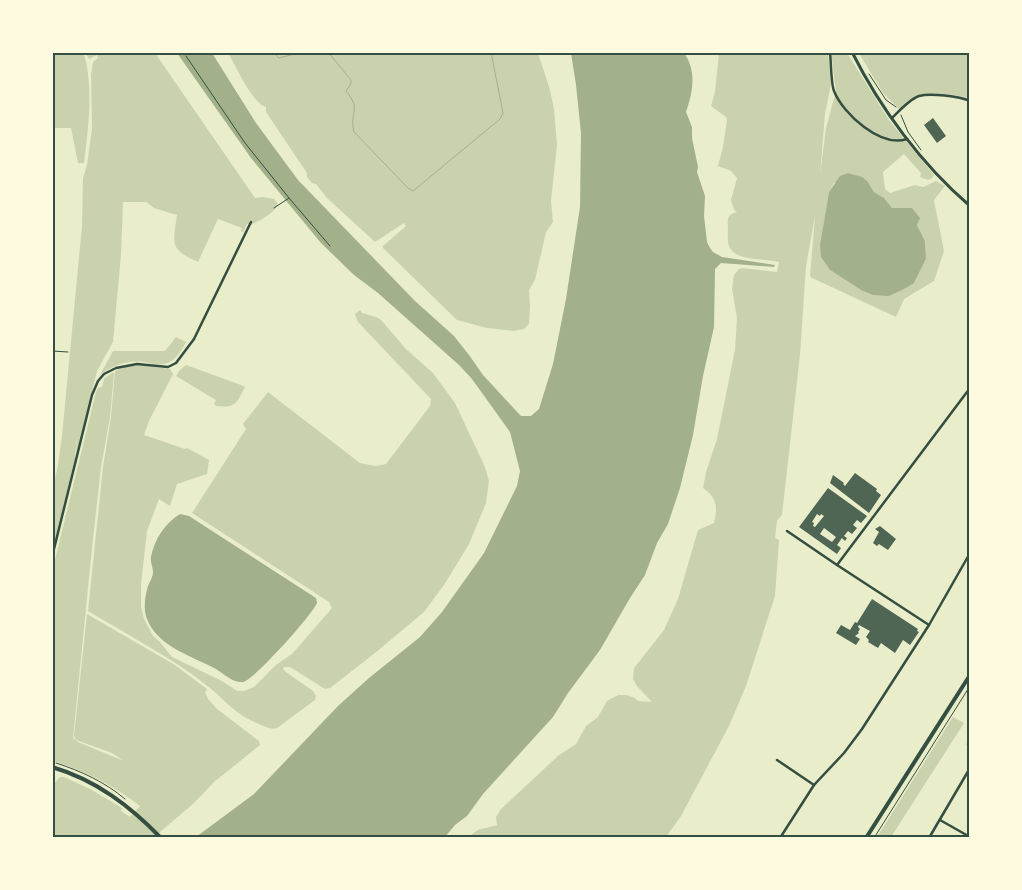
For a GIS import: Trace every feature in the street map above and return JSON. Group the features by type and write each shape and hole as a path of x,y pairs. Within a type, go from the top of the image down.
{"main road":[{"path":"852,52 892,118 908,139 946,184 970,206"},
{"path":"866,838 970,675"},
{"path":"52,767 83,778 108,792 127,806 161,838"}],"street":[{"path":"830,52 834,91 848,112 863,126 880,136 898,141 908,139"},
{"path":"892,118 919,96 959,96 970,100"},
{"path":"52,557 92,395 98,381 110,371 122,366 137,364 168,367 176,363 194,339 251,222"},
{"path":"837,565 970,388"},
{"path":"787,531 929,626"},
{"path":"780,838 814,784 844,752 862,729 929,626 970,553"},
{"path":"777,760 814,784"},
{"path":"929,838 970,768"},
{"path":"940,820 970,837"}],"lane":[{"path":"52,351 68,352"}],"path":[{"path":"186,56 245,143 330,246"},
{"path":"865,68 886,100 894,105 904,118 908,132 926,156"},
{"path":"274,208 289,198"},
{"path":"874,838 970,686"}],"shaded area":[{"path":"53,53 155,53 255,198 274,199 278,204 266,216 251,225 247,224 243,232 241,232 242,228 218,219 198,262 182,253 175,244 177,215 154,208 146,202 123,202 121,255 113,342 97,371 76,456 77,434 75,458 53,549 53,488 62,436 82,226 83,178 87,165 92,129 91,75 93,62 98,58 97,55 89,59 86,54 84,55 89,80 89,109 84,163 78,163 71,128 53,128"},
{"path":"177,53 212,53 256,123 298,180 415,301 454,336 483,375 521,416 531,416 539,409 553,364 566,299 580,207 581,133 571,53 684,53 691,67 692,74 692,89 686,112 692,127 692,138 698,167 697,172 705,196 704,216 707,242 713,252 722,257 775,265 774,267 721,263 715,269 714,327 693,435 680,488 668,524 657,543 645,575 600,650 568,693 553,717 483,794 467,816 455,825 445,837 196,837 254,794 338,706 420,637 442,612 484,553 517,486 520,471 510,432 472,379 459,365 378,293 354,275 321,243 251,158"},
{"path":"228,53 538,53 554,109 557,145 551,201 553,222 546,232 535,280 529,290 529,324 524,329 514,331 487,328 457,320 383,248 406,226 404,223 375,242 327,198 316,184 312,183 307,177 307,173 266,112 266,107 255,99 250,92"},
{"path":"719,53 828,53 831,84 825,114 820,175 826,128 836,91 831,53 847,53 889,120 934,175 928,180 920,177 921,173 904,154 883,172 885,189 890,193 915,185 923,187 936,181 945,186 934,200 944,251 934,281 904,299 896,317 810,277 815,216 806,266 800,355 782,515 777,521 775,538 779,540 775,596 746,686 729,726 681,816 666,837 467,838 478,830 497,825 496,817 501,809 559,755 576,744 586,726 598,717 607,701 618,695 627,695 638,701 652,702 633,679 634,668 664,630 678,599 698,530 714,523 716,508 714,499 703,488 706,472 717,439 735,350 737,318 732,289 734,275 742,268 777,272 779,262 737,255 729,246 728,221 730,215 737,212 734,210 731,200 737,178 731,171 718,166 727,120 726,117 711,106 715,92","holes":["868,182 874,192 884,198 892,208 917,225 925,241 926,259 914,283 861,290 830,270 823,228 829,192 834,183"]},
{"path":"859,53 969,53 969,98 953,95 920,95 900,110 883,93"},
{"path":"848,173 862,177 868,182 874,192 884,198 892,208 912,208 920,218 917,225 925,241 926,259 914,283 889,296 873,295 861,290 830,270 821,257 820,245 829,192 840,176"},
{"path":"360,310 362,313 381,320 406,349 433,373 455,403 485,467 489,481 486,503 469,544 444,585 424,612 375,653 330,688 325,689 290,667 284,667 283,669 286,672 313,691 316,696 315,700 277,728 270,728 251,721 233,709 196,677 88,611 115,371 135,366 170,369 173,374 144,435 185,449 187,448 209,460 207,474 177,484 170,506 159,499 147,531 141,584 141,606 144,619 153,636 172,657 222,681 237,691 244,691 254,687 276,665 292,654 332,608 329,602 192,513 246,429 243,424 268,392 360,463 376,466 386,464 430,406 431,399 358,322 355,314"},
{"path":"176,337 186,342 177,356 168,363 126,363 110,368 100,375 113,351 165,351"},
{"path":"186,365 245,387 235,404 216,406 214,404 216,400 176,376"},
{"path":"114,373 110,417 101,467 73,738 78,742 124,761 112,753 76,740 74,736 87,614 175,665 207,689 205,692 208,699 217,709 259,741 260,745 214,782 194,803 154,837 53,838 53,785 60,777 90,789 122,808 121,811 130,817 140,806 121,792 99,780 53,761 53,568 96,392 98,388 102,387 104,379"},
{"path":"180,514 189,516 316,598 317,603 313,610 294,633 258,671 243,682 232,680 216,669 167,644 152,629 147,619 145,602 148,586 153,574 152,551 165,527"},
{"path":"953,717 964,723 891,837 877,837"}],"building":[{"path":"933,118 946,136 937,143 924,125"},
{"path":"855,473 877,489 876,491 881,495 869,513 830,483 833,475 844,483 845,486"},
{"path":"828,488 867,516 861,523 857,520 853,525 857,528 852,534 848,531 844,536 847,538 845,541 842,538 837,545 841,548 837,554 799,527","holes":["817,514 824,516 815,527 812,522","824,528 836,537 832,542 820,534"]},
{"path":"880,526 896,539 888,550 879,544 877,546 873,543 879,532 875,529"},
{"path":"872,599 918,629 917,631 919,632 910,645 903,640 895,653 881,643 878,648 868,642 869,640 866,637 870,631 859,625 859,633 855,636 860,639 856,645 836,633 841,625 850,630 855,622 857,623"}],"waterway":[{"path":"273,52 279,58 303,52"},
{"path":"328,52 351,80 351,84 346,91 351,97 354,107 354,132 413,191 500,119 503,113 491,52"}]}
